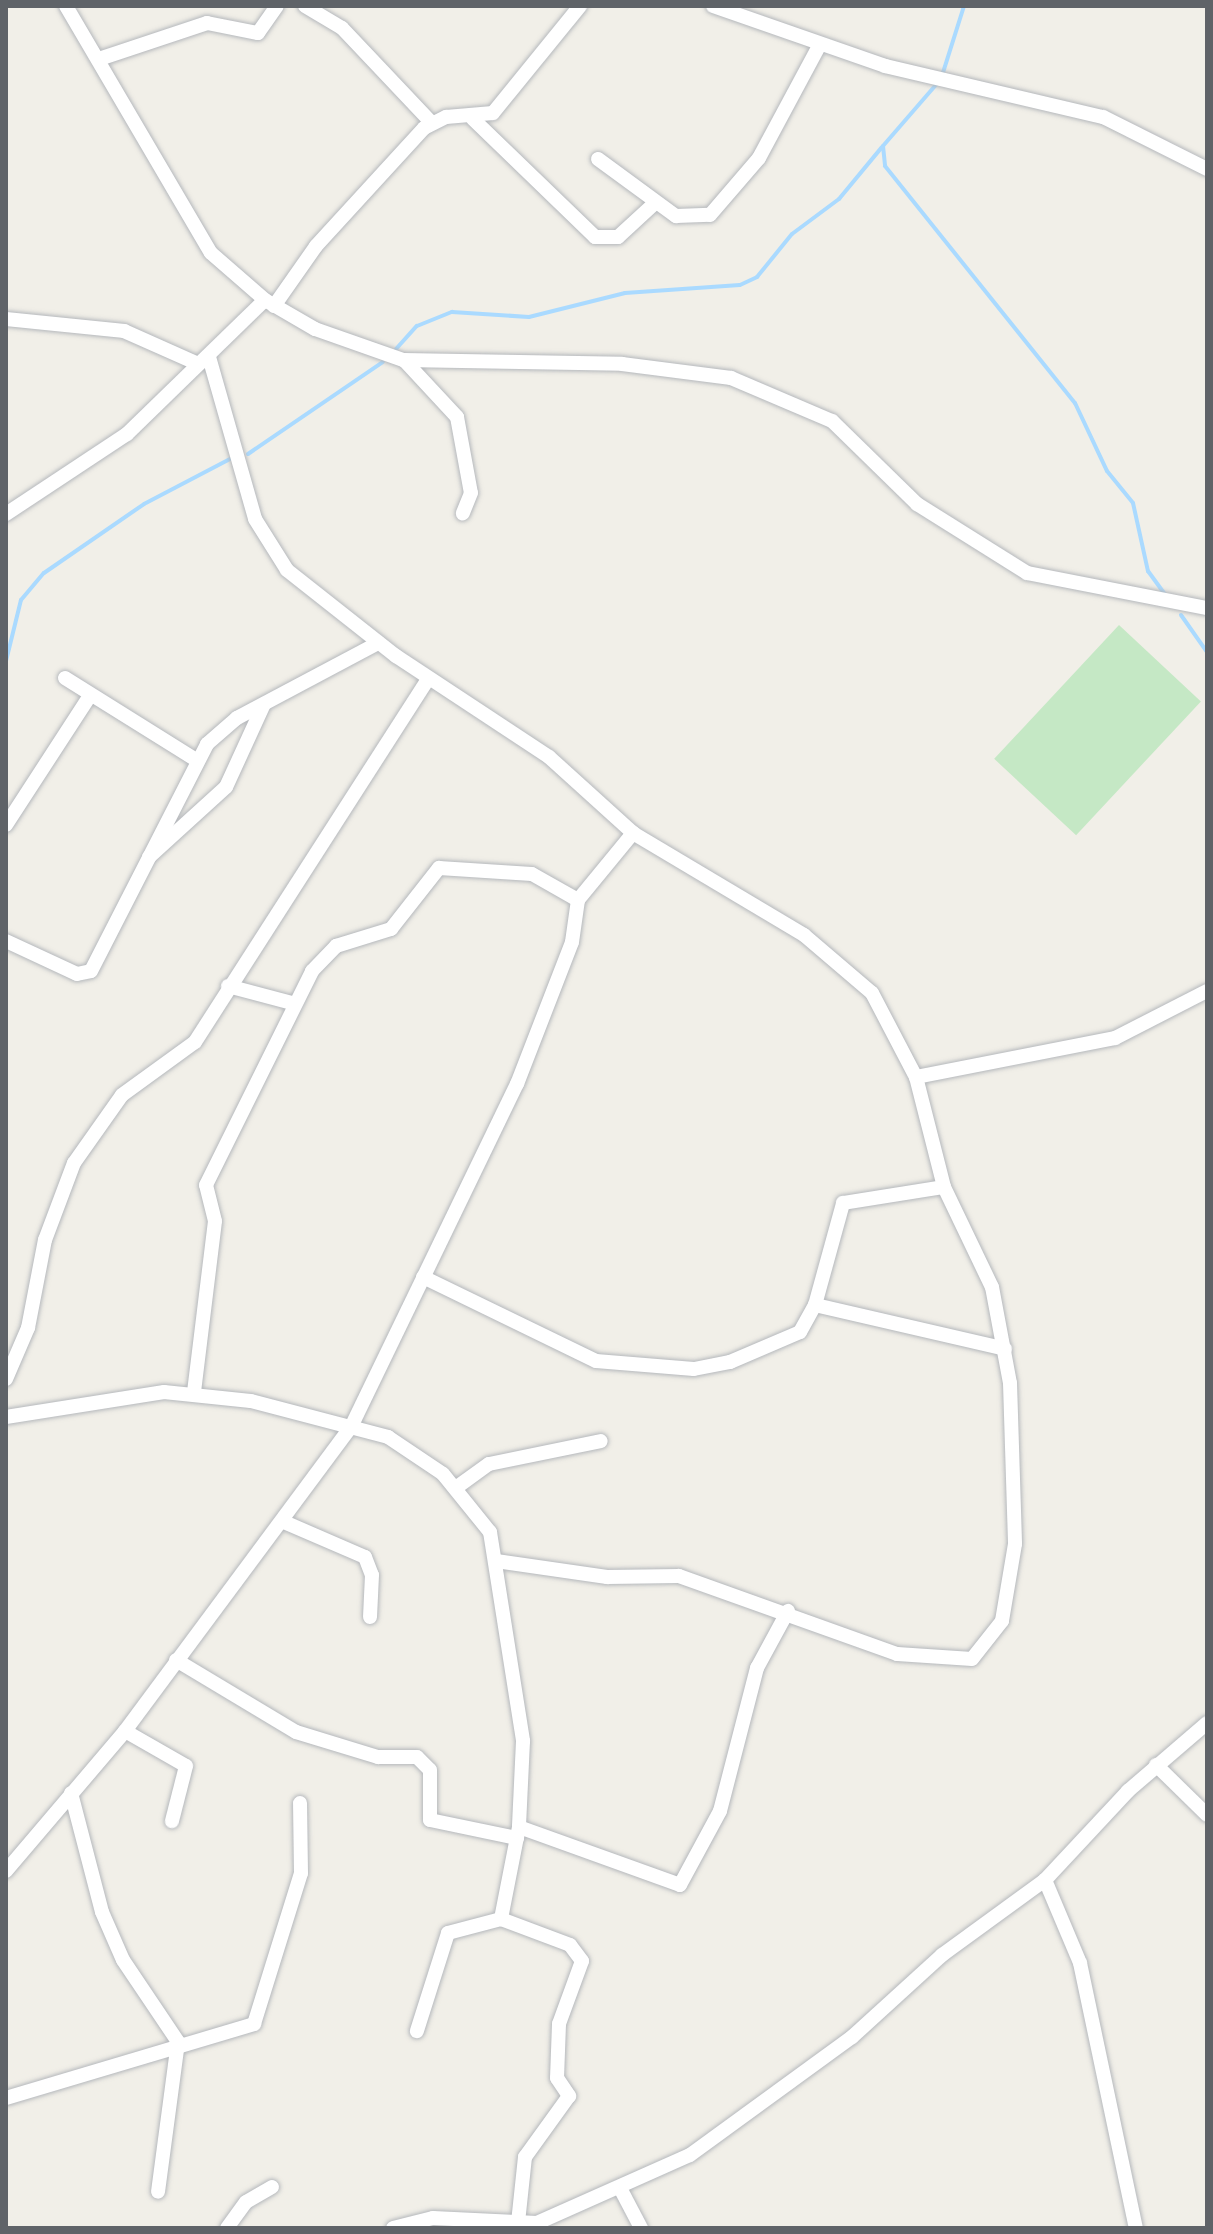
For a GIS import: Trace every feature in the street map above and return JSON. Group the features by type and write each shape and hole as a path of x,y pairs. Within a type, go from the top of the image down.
{"street":[{"path":"66,6 211,253 269,303 345,344 403,360 622,364 731,378 832,421 917,504 1027,573 1207,608"},
{"path":"99,59 207,23 258,33 277,6"},
{"path":"305,6 342,28 431,122"},
{"path":"6,514 114,444 269,303 316,246 431,122 473,119 493,113 580,6"},
{"path":"713,6 819,46 1103,117 1207,169"},
{"path":"598,159 655,203 694,220 725,206 781,123 819,46"},
{"path":"473,119 595,237 618,237 655,203"},
{"path":"6,319 124,331 204,360"},
{"path":"204,360 265,541 287,570 428,679 549,757 633,833 836,960 872,993 916,1077 944,1187 981,1252 1005,1349 1015,1544 1010,1596 985,1650 955,1662 897,1654 788,1611 679,1576 607,1577 496,1561"},
{"path":"403,360 457,417 471,493 463,513"},
{"path":"6,941 85,975 129,907 142,863 196,760 221,729 378,643"},
{"path":"65,678 89,697 196,760"},
{"path":"6,1379 28,1328 45,1240 74,1163 122,1095 195,1042 228,986 428,679"},
{"path":"6,825 89,697"},
{"path":"142,863 226,787 264,704"},
{"path":"6,1871 125,1731 284,1522 352,1425 523,1070 572,942 578,900 633,833"},
{"path":"194,1392 215,1221 206,1185 292,1003 324,956 352,938 391,929 439,868 532,874 578,900"},
{"path":"228,986 292,1003"},
{"path":"916,1077 1115,1038 1207,991"},
{"path":"423,1277 596,1361 648,1369 730,1362 787,1341 815,1305 843,1203 944,1187"},
{"path":"815,1305 1005,1349"},
{"path":"6,1417 194,1392 352,1425 415,1452 457,1487 490,1532 523,1741 518,1833 501,1919"},
{"path":"457,1487 489,1464 601,1441"},
{"path":"284,1522 365,1557 372,1575 370,1617"},
{"path":"176,1660 296,1732 378,1757 417,1757 430,1770 430,1820 518,1833 680,1885 720,1811 757,1668 788,1611"},
{"path":"400,2226 433,2218 518,2223 620,2188 690,2155 817,2063 942,1955 1045,1880 1156,1765 1207,1723"},
{"path":"125,1731 186,1766 172,1821"},
{"path":"1156,1765 1207,1815"},
{"path":"71,1793 102,1912 123,1960 178,2042 158,2192"},
{"path":"6,2098 178,2042 242,2032 261,2010 289,1894 301,1873 300,1803"},
{"path":"1045,1880 1080,1963 1136,2228"},
{"path":"417,2031 448,1933 501,1919 570,1945 582,1961 559,2024 557,2078 569,2096 525,2157 518,2223"},
{"path":"227,2228 246,2202 272,2187"},
{"path":"620,2188 641,2228"}],"green space":[{"path":"1119,625 1201,701 1076,835 994,759"}],"waterway":[{"path":"964,6 941,79 883,146 885,166 1075,403 1107,471 1133,503 1148,571 1165,594"},
{"path":"396,349 417,326 452,312 529,317 625,293 740,285 757,277 792,234 839,199 882,147"},
{"path":"248,454 383,362"},
{"path":"6,661 21,600 44,573 144,504 230,459"},
{"path":"1181,615 1207,652"}]}
